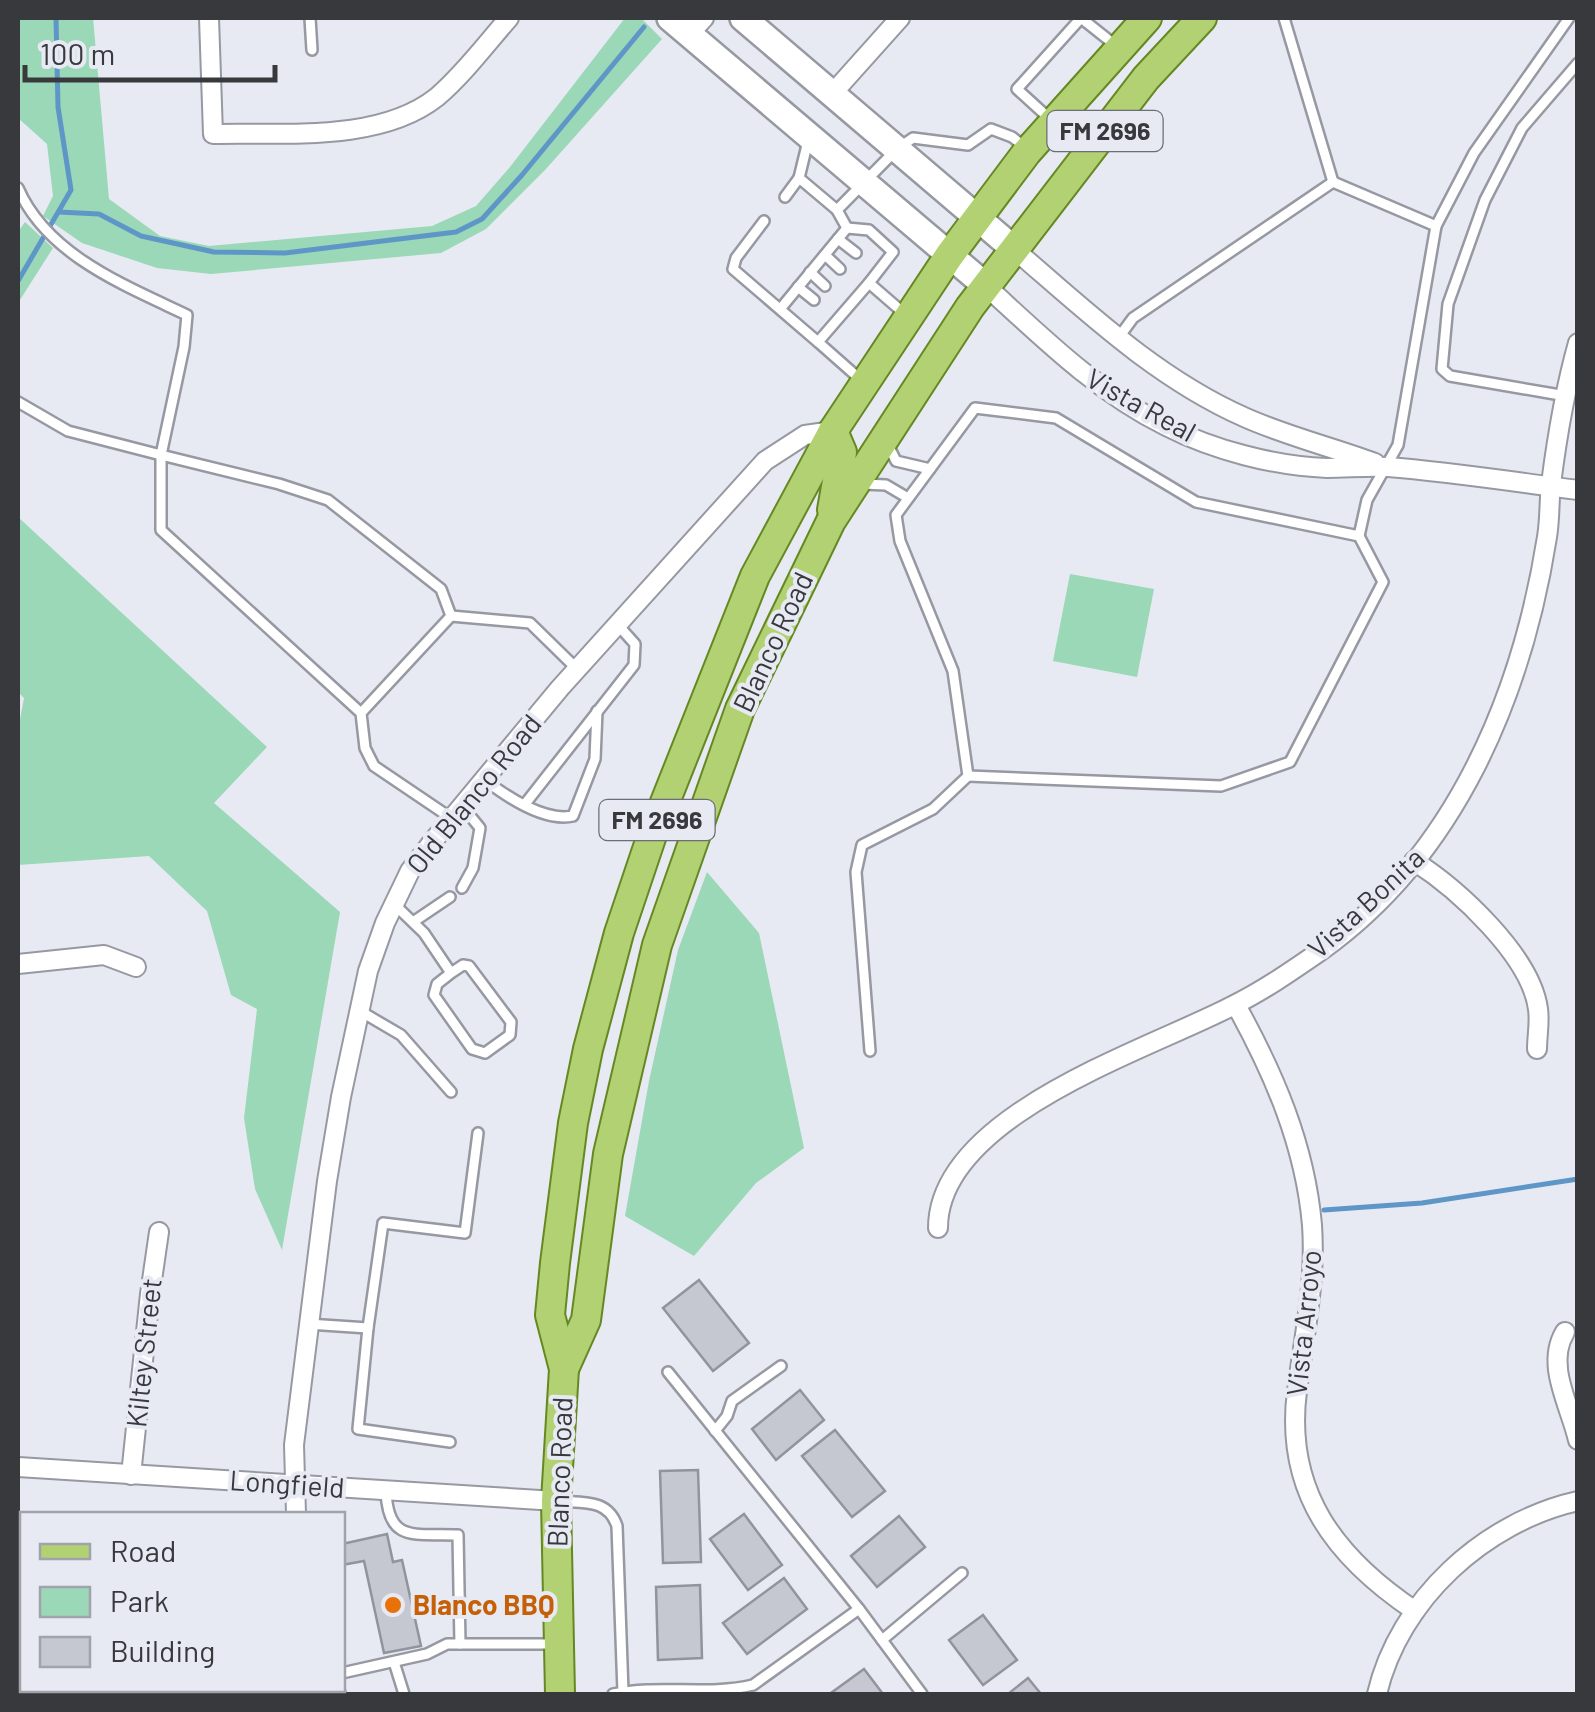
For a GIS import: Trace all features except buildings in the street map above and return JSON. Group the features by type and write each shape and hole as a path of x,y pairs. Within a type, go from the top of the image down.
{"main road":[{"name":"Blanco Road","path":"560,1694 556,1501 564,1369 550,1315 562,1201 588,1049 619,934 652,835 755,576 833,431 949,256 1028,150 1147,18"},
{"name":"Blanco Road","path":"564,1369 586,1320 608,1154 657,945 740,709 831,521 986,286 1146,78 1202,18"},
{"path":"1115,53 1146,78"},
{"path":"831,521 834,488 842,465 842,452 833,431"}],"street":[{"path":"209,18 213,134 349,130 405,116 434,99 458,77 510,18"},
{"path":"743,18 1014,249"},
{"path":"832,94 900,18"},
{"path":"688,23 808,138 986,286"},
{"name":"Vista Real","path":"1014,249 1117,339 1165,373 1241,416 1385,467"},
{"name":"Vista Real","path":"986,286 1079,371 1119,399 1168,427 1224,448 1282,463 1325,468 1385,467 1578,490"},
{"name":"Vista Bonita","path":"938,1228 938,1209 949,1182 976,1150 1033,1102 1065,1082 1236,1005 1324,948 1400,879 1440,830 1477,767 1522,651 1548,533 1551,486 1578,343"},
{"name":"Old Blanco Road","path":"296,1512 294,1445 327,1181 368,971 410,871 577,669 764,461 805,435 833,431"},
{"path":"1414,861 1469,902 1511,953 1538,1008 1536,1049"},
{"path":"18,964 104,955 136,967"},
{"name":"Vista Arroyo","path":"1236,1005 1277,1084 1305,1176 1313,1261 1311,1309 1295,1413 1304,1478 1320,1519 1344,1553 1369,1578 1415,1611"},
{"name":"Kiltey Street","path":"132,1475 159,1232"},
{"path":"1565,1332 1557,1344 1555,1362 1578,1440"},
{"name":"Longfield","path":"18,1468 556,1501"},
{"path":"1377,1694 1388,1661 1415,1611 1448,1574 1484,1542 1536,1514 1578,1502"}],"lane":[{"path":"310,18 312,50"},
{"path":"1053,122 1018,88 1081,18 1115,53"},
{"path":"1284,18 1333,182"},
{"path":"870,1051 856,872 862,846 933,809 968,776 1222,786 1290,762 1383,582 1359,536 1367,500 1398,445 1436,226 1474,153 1569,18"},
{"path":"1566,396 1450,376 1442,369 1448,304 1486,200 1522,128 1578,63"},
{"path":"837,210 897,149 913,138 968,145 991,129 1012,137 1028,150"},
{"path":"785,197 800,178 808,138"},
{"path":"800,178 837,210 848,228"},
{"path":"1333,182 1436,226"},
{"path":"1117,339 1133,318 1333,182"},
{"path":"18,188 29,215 99,273 187,315 161,455 161,530 361,714 365,748 374,766 480,828 473,868 462,888"},
{"path":"764,221 736,258 733,268 865,383"},
{"path":"780,308 848,228"},
{"path":"818,342 873,269 893,252 869,230 848,228"},
{"path":"838,239 856,253"},
{"path":"825,255 840,269"},
{"path":"810,272 825,286"},
{"path":"862,286 908,317"},
{"path":"798,287 814,300"},
{"path":"826,312 836,322"},
{"path":"18,402 68,431 328,500 441,589 451,616"},
{"path":"968,776 953,671 900,542 896,515 975,408 1056,418 1196,502 1359,536"},
{"path":"884,440 896,461 930,469"},
{"path":"855,484 886,484 908,498"},
{"path":"451,616 530,623 577,669"},
{"path":"361,714 451,616"},
{"path":"525,804 634,665 635,644 617,624"},
{"path":"484,779 503,794 558,818 573,816 595,759 597,711"},
{"path":"413,922 450,897"},
{"path":"394,904 451,972"},
{"path":"469,966 511,1022 510,1035 486,1053 472,1049 434,995 437,984 451,972 469,966"},
{"path":"360,1010 401,1035 450,1092"},
{"path":"450,1442 358,1429 383,1223 465,1233 478,1133"},
{"path":"308,1324 368,1328"},
{"path":"715,1431 727,1416 732,1401 780,1366"},
{"path":"668,1372 922,1694"},
{"path":"386,1491 391,1524 405,1532 458,1535 460,1644"},
{"path":"556,1501 602,1504 612,1512 617,1526 618,1693 734,1690 753,1685 858,1610"},
{"path":"882,1640 962,1573"},
{"path":"345,1671 427,1654 447,1644 558,1644"},
{"path":"394,1662 404,1694"}],"green space":[{"path":"18,18 93,18 109,199 160,236 209,246 432,226 476,206 625,18 641,18 662,39 545,170 486,229 441,253 211,274 157,268 82,243 43,216 53,196 47,144 18,118"},
{"path":"25,222 53,248 18,303 18,232"},
{"path":"18,517 267,747 214,803 340,912 282,1250 255,1189 244,1118 257,1009 231,995 207,911 149,856 18,865 18,730 24,698 18,692"},
{"path":"1070,574 1154,589 1137,677 1053,661"},
{"path":"707,872 759,933 804,1148 756,1183 694,1256 625,1216 678,950"}],"waterway":[{"path":"18,281 71,190 58,107 56,18"},
{"path":"59,212 99,214 141,236 214,252 285,253 456,232 482,219 644,27"},
{"path":"1324,1210 1422,1203 1578,1179"}],"place":[{"name":"Blanco BBQ","path":"393,1605"}]}
